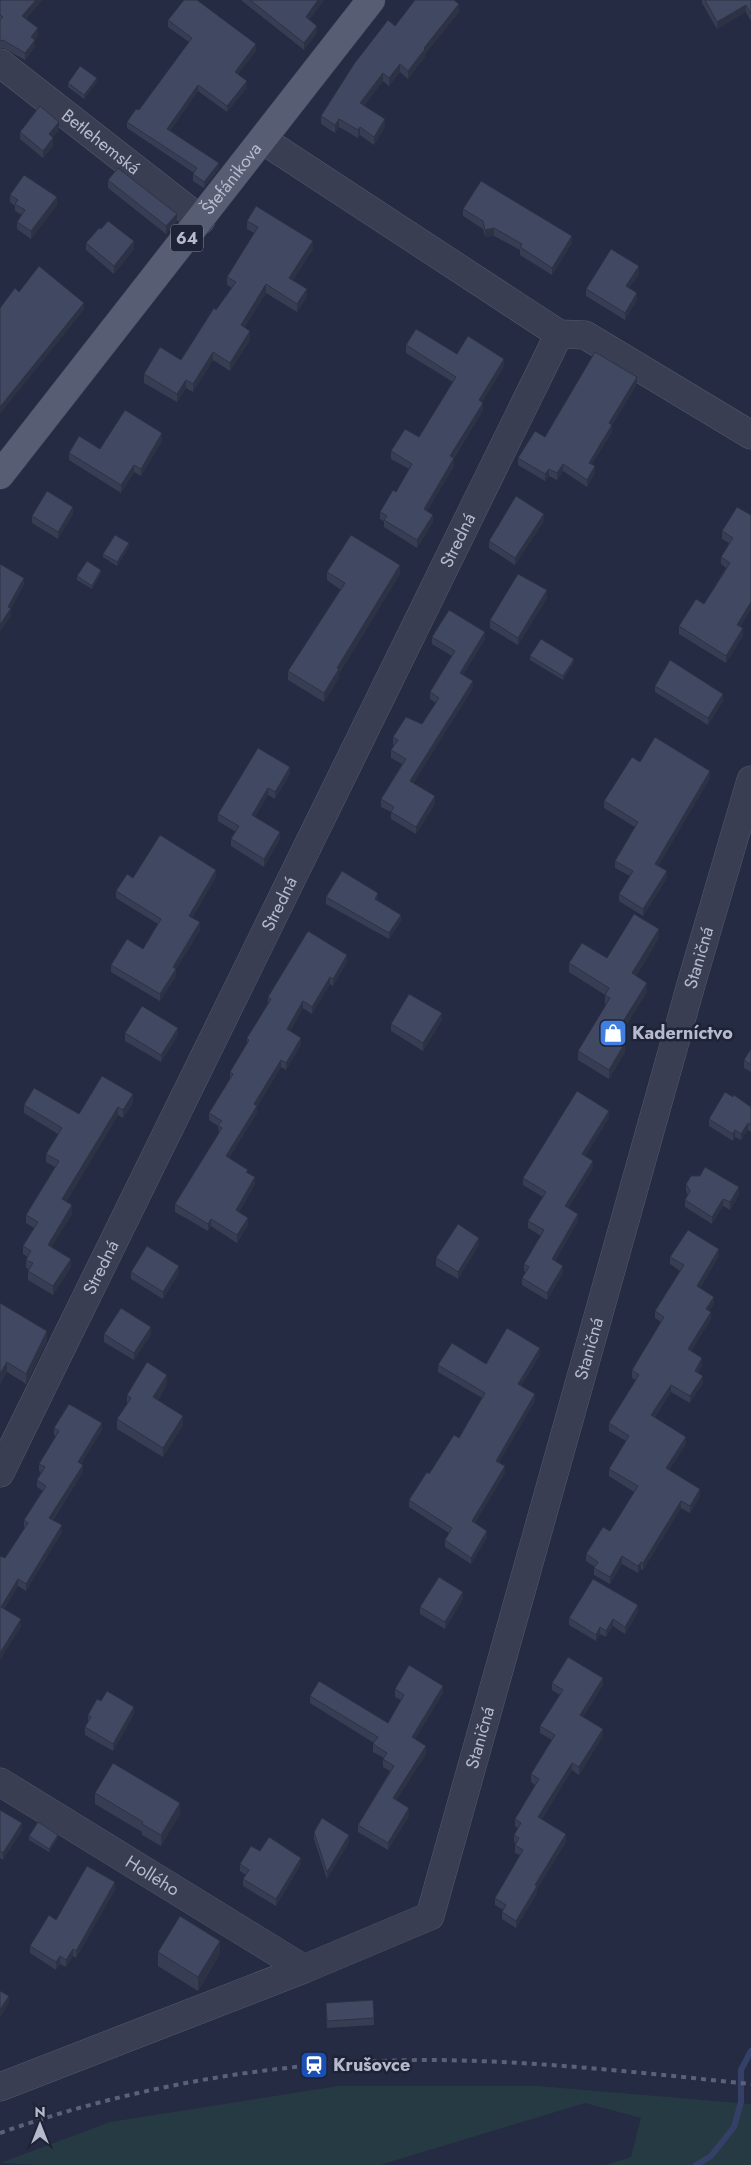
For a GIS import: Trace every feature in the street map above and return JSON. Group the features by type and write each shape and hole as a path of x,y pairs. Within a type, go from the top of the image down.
{"main road":[{"name":"Štefánikova","path":"0,475 371,0"}],"street":[{"name":"Betlehemská","path":"0,63 201,220"},
{"path":"263,140 559,334 584,335 751,435"},
{"name":"Stredná","path":"0,1473 559,334"},
{"name":"Staničná","path":"304,1969 430,1916 690,990 751,780"},
{"name":"Hollého","path":"0,1782 304,1969"},
{"path":"0,2087 304,1969"}],"shaded area":[{"path":"338,2086 538,2086 751,2104 751,2165 605,2165 631,2157 641,2118 585,2103 380,2165 41,2165 0,2163 110,2122"}],"building":[{"path":"0,0 36,0 22,16 38,28 31,37 35,40 25,53 3,40 0,41 0,20 3,17 0,15"},
{"path":"184,0 197,0 256,44 235,72 247,81 227,106 198,85 167,129 219,163 204,182 193,174 197,168 127,122 136,109 139,110 192,38 168,20"},
{"path":"250,0 318,0 306,17 317,26 304,43"},
{"path":"415,0 454,0 459,4 408,71 400,64 389,78 383,73 360,103 385,119 374,137 360,127 358,130 339,119 335,125 321,116 354,64 388,20 395,26"},
{"path":"705,0 751,0 751,14 746,5 717,22"},
{"path":"80,66 97,78 84,95 68,83"},
{"path":"40,106 59,122 49,134 53,138 43,151 20,132"},
{"path":"118,168 177,214 166,226 108,180"},
{"path":"24,175 57,197 31,231 17,222 25,210 15,204 18,200 10,195"},
{"path":"481,181 572,236 552,268 520,247 522,244 494,228 485,230 483,221 463,209"},
{"path":"256,206 313,241 289,278 307,289 297,304 266,284 241,325 250,331 230,363 213,352 193,384 186,380 177,394 144,374 160,347 181,360 214,308 216,310 236,282 227,277 258,227 247,221"},
{"path":"108,221 134,241 114,266 86,243"},
{"path":"611,249 639,266 626,286 637,293 625,313 586,289"},
{"path":"39,266 84,303 0,407 0,308 15,288 19,292"},
{"path":"416,329 457,354 468,336 504,359 479,400 483,403 450,456 454,458 424,509 433,515 417,540 384,520 387,516 380,512 393,490 396,492 412,464 391,451 405,429 419,437 456,377 406,345"},
{"path":"595,352 637,377 609,423 612,425 589,463 595,466 587,480 563,464 557,473 549,469 545,474 518,458 535,431 545,437"},
{"path":"125,410 162,433 141,469 134,465 121,485 69,453 79,436 100,449"},
{"path":"47,491 73,507 58,532 32,516"},
{"path":"516,496 544,514 515,558 489,541"},
{"path":"737,507 751,515 751,602 737,625 743,628 726,656 679,626 696,599 704,604 730,563 721,557 733,538 722,531"},
{"path":"115,535 129,543 117,562 103,554"},
{"path":"351,535 400,565 337,668 339,669 324,693 288,671 345,583 327,572"},
{"path":"87,561 101,570 92,586 77,576"},
{"path":"0,564 24,578 8,607 11,608 0,625"},
{"path":"518,574 547,590 518,638 490,620"},
{"path":"449,610 485,632 460,673 473,681 410,781 435,796 416,827 391,812 394,807 381,799 406,759 391,750 398,740 393,737 406,717 422,724 439,698 430,692 455,651 432,637"},
{"path":"541,639 574,659 563,676 530,656"},
{"path":"670,660 723,694 708,718 655,686"},
{"path":"655,737 710,771 655,864 667,871 643,909 619,894 633,871 615,861 638,822 604,801 632,757 640,762"},
{"path":"258,748 290,767 275,792 268,788 252,815 280,832 264,859 231,839 239,826 218,814"},
{"path":"160,835 216,870 189,916 200,922 173,967 176,969 160,994 111,965 127,939 143,949 161,919 116,891 127,874 133,878"},
{"path":"342,871 378,893 375,899 401,915 389,933 326,897"},
{"path":"634,914 659,929 632,973 647,983 614,1036 625,1043 609,1070 578,1051 610,998 605,995 609,988 569,963 582,943 607,958"},
{"path":"308,931 347,955 333,979 330,977 312,1007 303,1001 287,1029 301,1038 286,1063 281,1060 254,1104 257,1106 226,1156 248,1170 246,1172 255,1177 236,1210 248,1218 237,1235 211,1219 208,1224 175,1204 222,1128 218,1125 222,1121 209,1113 233,1074 230,1072 249,1040 247,1038 271,999 268,997"},
{"path":"409,994 442,1013 423,1043 391,1024"},
{"path":"142,1006 178,1028 161,1055 125,1033"},
{"path":"751,1049 751,1065 744,1060"},
{"path":"102,1076 133,1094 123,1110 118,1107 62,1199 72,1205 48,1245 71,1259 53,1286 28,1271 33,1263 26,1260 31,1251 23,1246 38,1222 26,1215 59,1161 46,1154 62,1128 24,1105 34,1088 79,1114"},
{"path":"577,1091 609,1111 582,1154 593,1161 565,1206 578,1214 552,1259 563,1266 547,1293 522,1278 529,1267 524,1264 544,1230 528,1221 546,1192 523,1178"},
{"path":"725,1092 733,1097 734,1095 751,1107 751,1125 748,1123 741,1134 735,1130 733,1134 709,1119"},
{"path":"705,1167 739,1187 730,1202 723,1199 712,1217 685,1200 690,1191 686,1184 691,1176 700,1176"},
{"path":"458,1224 479,1238 458,1272 436,1258"},
{"path":"688,1230 719,1249 697,1286 714,1297 706,1309 711,1312 688,1349 702,1358 695,1371 703,1376 690,1396 671,1385 651,1415 686,1437 666,1468 700,1489 690,1506 681,1501 643,1563 641,1562 638,1566 622,1556 610,1577 594,1568 598,1562 586,1554 603,1527 610,1531 638,1486 609,1469 629,1436 609,1423 639,1375 632,1370 664,1317 655,1311 684,1265 670,1257"},
{"path":"147,1246 179,1266 163,1292 131,1272"},
{"path":"0,1303 47,1331 26,1374 7,1362 0,1374"},
{"path":"121,1308 151,1327 134,1353 104,1334"},
{"path":"507,1328 540,1348 518,1384 535,1394 496,1461 505,1466 472,1521 487,1531 471,1558 445,1540 452,1528 409,1500 427,1472 429,1474 454,1435 459,1438 485,1393 438,1365 452,1343 486,1364"},
{"path":"147,1362 167,1375 153,1397 183,1416 163,1448 117,1419 131,1398 127,1395"},
{"path":"69,1404 102,1423 78,1462 83,1465 49,1518 62,1525 26,1584 18,1579 1,1607 21,1619 0,1653 0,1556 5,1558 28,1523 24,1520 46,1486 37,1480 45,1467 39,1464 59,1431 54,1428"},
{"path":"439,1577 463,1592 445,1622 420,1607"},
{"path":"593,1579 638,1605 625,1627 613,1619 606,1631 600,1627 596,1635 569,1618"},
{"path":"568,1657 603,1678 580,1715 603,1729 579,1767 572,1763 538,1817 566,1834 516,1921 502,1912 506,1905 495,1898 523,1850 515,1845 519,1838 514,1835 521,1823 515,1819 539,1779 531,1774 555,1735 540,1726 563,1690 552,1683"},
{"path":"409,1665 443,1686 412,1737 426,1746 393,1798 409,1808 388,1843 358,1825 394,1766 383,1759 387,1753 373,1744 378,1737 310,1696 319,1681 388,1723 404,1695 395,1689"},
{"path":"107,1691 134,1707 113,1744 85,1727 91,1717 88,1715 97,1699 101,1701"},
{"path":"113,1763 180,1803 161,1835 95,1793"},
{"path":"0,1810 22,1823 3,1853 0,1851"},
{"path":"322,1818 349,1835 327,1872 314,1832"},
{"path":"38,1822 58,1835 49,1849 29,1836"},
{"path":"269,1837 301,1858 276,1899 243,1879 249,1870 240,1864 251,1846 260,1851"},
{"path":"87,1866 115,1882 76,1951 73,1949 66,1960 60,1956 56,1962 30,1946 49,1915 56,1920"},
{"path":"180,1916 220,1941 198,1977 158,1952"},
{"path":"0,1991 9,1996 0,2010"},
{"path":"373,2000 374,2018 327,2021 326,2003"}],"waterway":[{"path":"696,2165 711,2156 734,2127 741,2102 741,2070 751,2051"}],"railway":[{"path":"0,2133 103,2101 156,2089 262,2071 369,2061 505,2062 751,2084"}],"place":[{"name":"Kaderníctvo","path":"613,1033"},
{"name":"Krušovce","path":"314,2065"}]}
